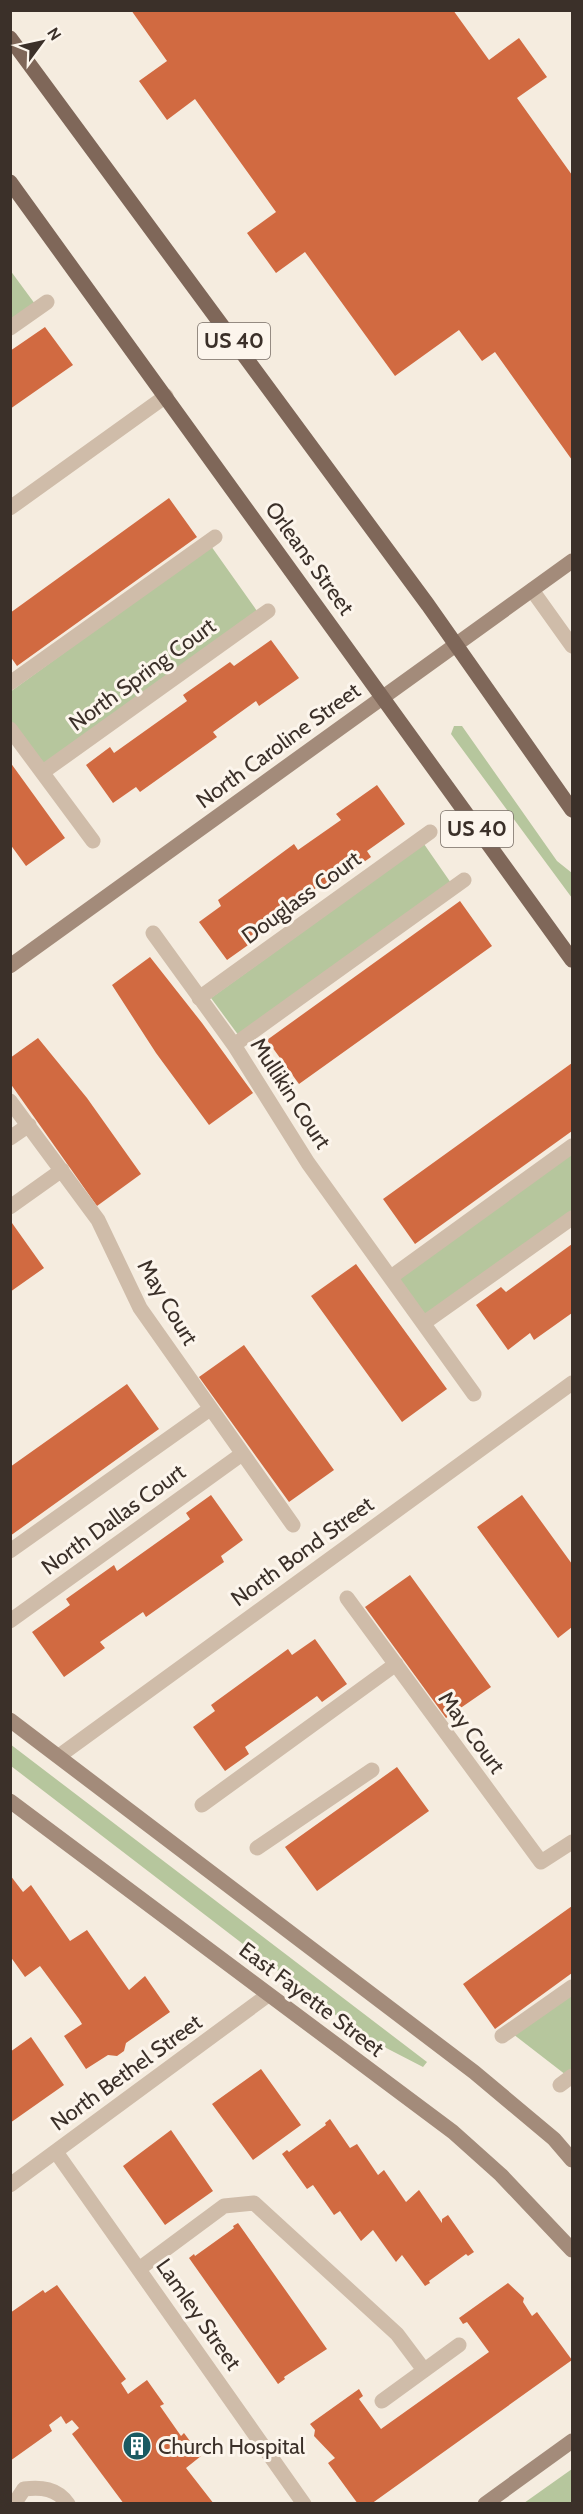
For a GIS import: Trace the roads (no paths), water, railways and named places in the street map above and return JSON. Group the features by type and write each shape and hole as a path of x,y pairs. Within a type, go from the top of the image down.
{"main road":[{"name":"US 40","path":"10,38 456,645 573,810"},
{"name":"Orleans Street","path":"10,182 573,960"},
{"name":"North Caroline Street","path":"10,966 573,561"},
{"name":"East Fayette Street","path":"10,1720 474,2072 554,2139 573,2160"},
{"name":"East Fayette Street","path":"10,1802 461,2139 501,2175 573,2250"},
{"path":"485,2504 573,2441"}],"street":[{"path":"10,328 47,302"},
{"path":"10,508 166,396"},
{"path":"10,683 215,537"},
{"path":"532,590 573,646"},
{"name":"North Spring Court","path":"43,772 268,611"},
{"path":"10,729 93,841"},
{"name":"Douglass Court","path":"199,998 430,832"},
{"path":"234,1046 464,880"},
{"name":"Mullikin Court","path":"153,933 234,1046 308,1163 474,1394"},
{"name":"May Court","path":"10,1101 98,1220 140,1308 292,1525"},
{"path":"10,1138 29,1125"},
{"path":"391,1277 573,1146"},
{"path":"10,1207 62,1170"},
{"path":"424,1323 573,1218"},
{"name":"North Bond Street","path":"59,1756 573,1383"},
{"name":"North Dallas Court","path":"10,1551 210,1409"},
{"name":"North Dallas Court","path":"10,1621 242,1454"},
{"name":"May Court","path":"347,1598 541,1862 573,1842"},
{"path":"202,1804 396,1664"},
{"path":"257,1848 372,1770"},
{"path":"502,2036 573,1987"},
{"name":"North Bethel Street","path":"10,2185 268,1995"},
{"name":"Lamley Street","path":"56,2152 304,2504"},
{"path":"139,2269 224,2206 254,2203 397,2334 424,2370"},
{"path":"382,2401 459,2345"},
{"path":"14,2504 24,2489 43,2487 63,2496 68,2504"}],"place":[{"name":"Church Hospital","path":"137,2446"}]}
